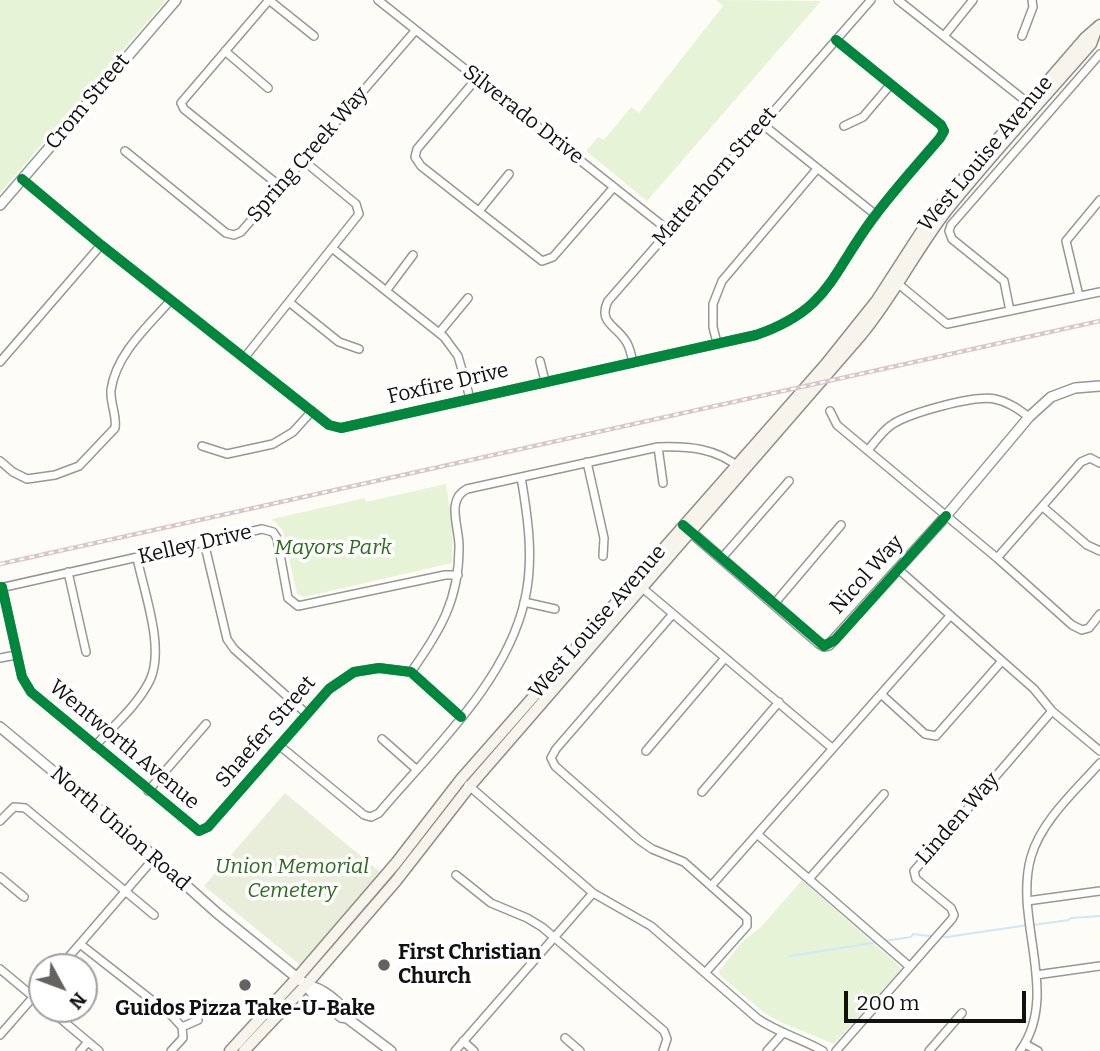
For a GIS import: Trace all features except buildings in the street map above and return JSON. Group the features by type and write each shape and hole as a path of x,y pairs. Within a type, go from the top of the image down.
{"main road":[{"name":"West Louise Avenue","path":"895,282 932,215 1032,106 1085,38 1098,28"},
{"name":"West Louise Avenue","path":"244,1051 461,779 740,468 895,282 947,210 1019,127 1032,106"},
{"name":"West Louise Avenue","path":"230,1051 301,982 396,881 470,786 638,584"}],"street":[{"name":"Crom Street","path":"0,205 176,0"},
{"path":"281,187 184,109 181,103 269,0 314,36"},
{"name":"Silverado Drive","path":"378,0 668,230"},
{"name":"Matterhorn Street","path":"633,362 625,340 605,317 604,310 668,230 871,0"},
{"path":"898,0 1032,106"},
{"path":"944,36 973,0"},
{"path":"1022,36 1033,7 1032,0"},
{"name":"Spring Creek Way","path":"125,151 226,233 234,235 241,232 281,187 415,31"},
{"path":"836,40 891,85 863,117 844,126"},
{"path":"225,51 268,88"},
{"path":"1010,311 1004,281 952,239 949,231 951,225 1100,54"},
{"path":"477,78 417,149 415,157 421,166 542,261 554,257 614,187"},
{"name":"Foxfire Drive","path":"22,179 101,245 329,425 341,428 717,343 774,329 795,318 828,288 876,215 943,131 941,125 891,85"},
{"path":"762,124 876,215"},
{"path":"1019,127 1029,135"},
{"path":"245,357 359,214 356,204 304,161"},
{"path":"717,343 713,327 713,304 722,281 817,169"},
{"path":"479,211 509,174"},
{"path":"1079,296 1066,241 1100,200"},
{"path":"0,362 101,245"},
{"path":"332,248 453,346 470,398"},
{"path":"386,291 414,255"},
{"path":"895,282 947,324 1100,292"},
{"path":"439,333 468,298"},
{"path":"0,461 27,479 55,475 79,466 116,428 112,403 115,374 121,360 171,300"},
{"path":"289,302 339,342 359,349"},
{"path":"540,361 545,381"},
{"name":"Nicol Way","path":"774,604 824,646 829,645 946,516 1028,417 1051,397 1075,388 1100,386"},
{"path":"868,450 888,427 904,417 971,400 993,399 1012,404 1028,417"},
{"path":"202,446 226,454 273,444 293,432 312,411"},
{"path":"830,411 837,425 998,558 1072,625 1082,630 1089,628 1100,614"},
{"path":"461,717 411,672 442,627 452,602 458,575 460,546 454,507 460,492 658,447 701,448 723,456 740,468"},
{"path":"658,447 663,483"},
{"path":"998,558 1081,462 1090,458 1100,463"},
{"path":"587,462 604,538 603,555"},
{"path":"280,746 364,815 371,817 379,813 491,680 505,655 524,602 529,565 530,534 522,477"},
{"path":"721,558 789,481"},
{"path":"1043,507 1087,545 1100,551"},
{"path":"687,529 774,604 841,525"},
{"name":"Kelley Drive","path":"1,588 262,529 273,532 277,538 288,597 291,603 299,606 445,575 458,575"},
{"path":"204,542 227,639 234,649 307,714"},
{"path":"95,747 144,690 154,668 155,645 137,558"},
{"path":"898,569 1034,689 1052,711 1100,751"},
{"path":"68,572 86,652"},
{"path":"638,584 832,748"},
{"name":"Wentworth Avenue","path":"1,588 22,677 31,692 199,831 213,822"},
{"path":"524,602 555,609"},
{"path":"672,615 551,755 555,766 639,839 652,849 684,862 745,915 747,926 705,972"},
{"path":"712,886 950,616"},
{"path":"0,659 16,655"},
{"path":"646,751 725,658"},
{"path":"881,694 925,734 936,736 1002,661"},
{"name":"Shaefer Street","path":"213,822 340,679 354,672 379,668 411,672"},
{"path":"702,792 779,702"},
{"name":"Linden Way","path":"836,1051 954,915 951,908 916,880 914,871 1052,711"},
{"path":"148,791 206,724"},
{"name":"North Union Road","path":"0,727 336,1013 347,1018 391,1051"},
{"path":"382,739 416,769"},
{"path":"1020,1051 1026,1044 1036,1003 1027,876 1036,842 1045,827 1100,763"},
{"path":"461,779 593,893 651,926 758,1020 823,1051"},
{"path":"809,879 884,794"},
{"path":"0,821 10,810 18,806 25,808 155,915"},
{"path":"757,834 910,967"},
{"path":"72,953 155,857"},
{"path":"456,875 491,904 527,918 554,936 664,1031 667,1039 663,1051"},
{"path":"0,877 24,897"},
{"path":"1027,901 1100,891"},
{"path":"455,1051 593,893"},
{"path":"80,944 172,1016 182,1027 183,1038 171,1051"},
{"path":"1036,975 1100,966"},
{"path":"0,969 28,991"},
{"path":"0,1035 28,1003"},
{"path":"929,1051 962,1013"},
{"path":"182,1027 198,1020"},
{"path":"65,1023 99,1051"},
{"path":"766,1051 783,1033"},
{"path":"565,1038 580,1051"},
{"path":"463,1041 474,1051"},
{"path":"80,1051 88,1042"},
{"path":"1026,1044 1038,1051"}],"green space":[{"path":"0,0 166,0 0,193"},
{"path":"716,0 821,1 647,201 586,151 598,137 604,140 631,107 639,113 723,6"},
{"name":"Mayors Park","path":"446,484 453,529 452,563 304,597 297,594 283,531 272,519 365,498 366,502"},
{"name":"Union Memorial Cemetery","path":"285,793 380,872 300,965 204,886"},
{"path":"802,880 900,967 834,1044 763,1012 720,975 719,971 742,942 761,927"}],"waterway":[{"path":"1033,925 1100,916"},
{"path":"940,936 1028,925"},
{"path":"884,941 911,937 913,934 935,935"},
{"path":"790,956 879,942"}],"railway":[{"path":"0,564 1100,321"}],"cycle path":[{"path":"22,179 101,245 329,425 341,428 756,335 799,315 825,290 879,210 944,131 941,125 836,40"},
{"path":"683,525 824,646 835,640 946,516"},
{"path":"2,587 22,677 31,692 199,831 208,827 329,689 354,672 379,668 411,672 461,717"}],"place":[{"name":"First Christian Church","path":"384,965"},
{"name":"Guidos Pizza Take-U-Bake","path":"245,985"}]}
